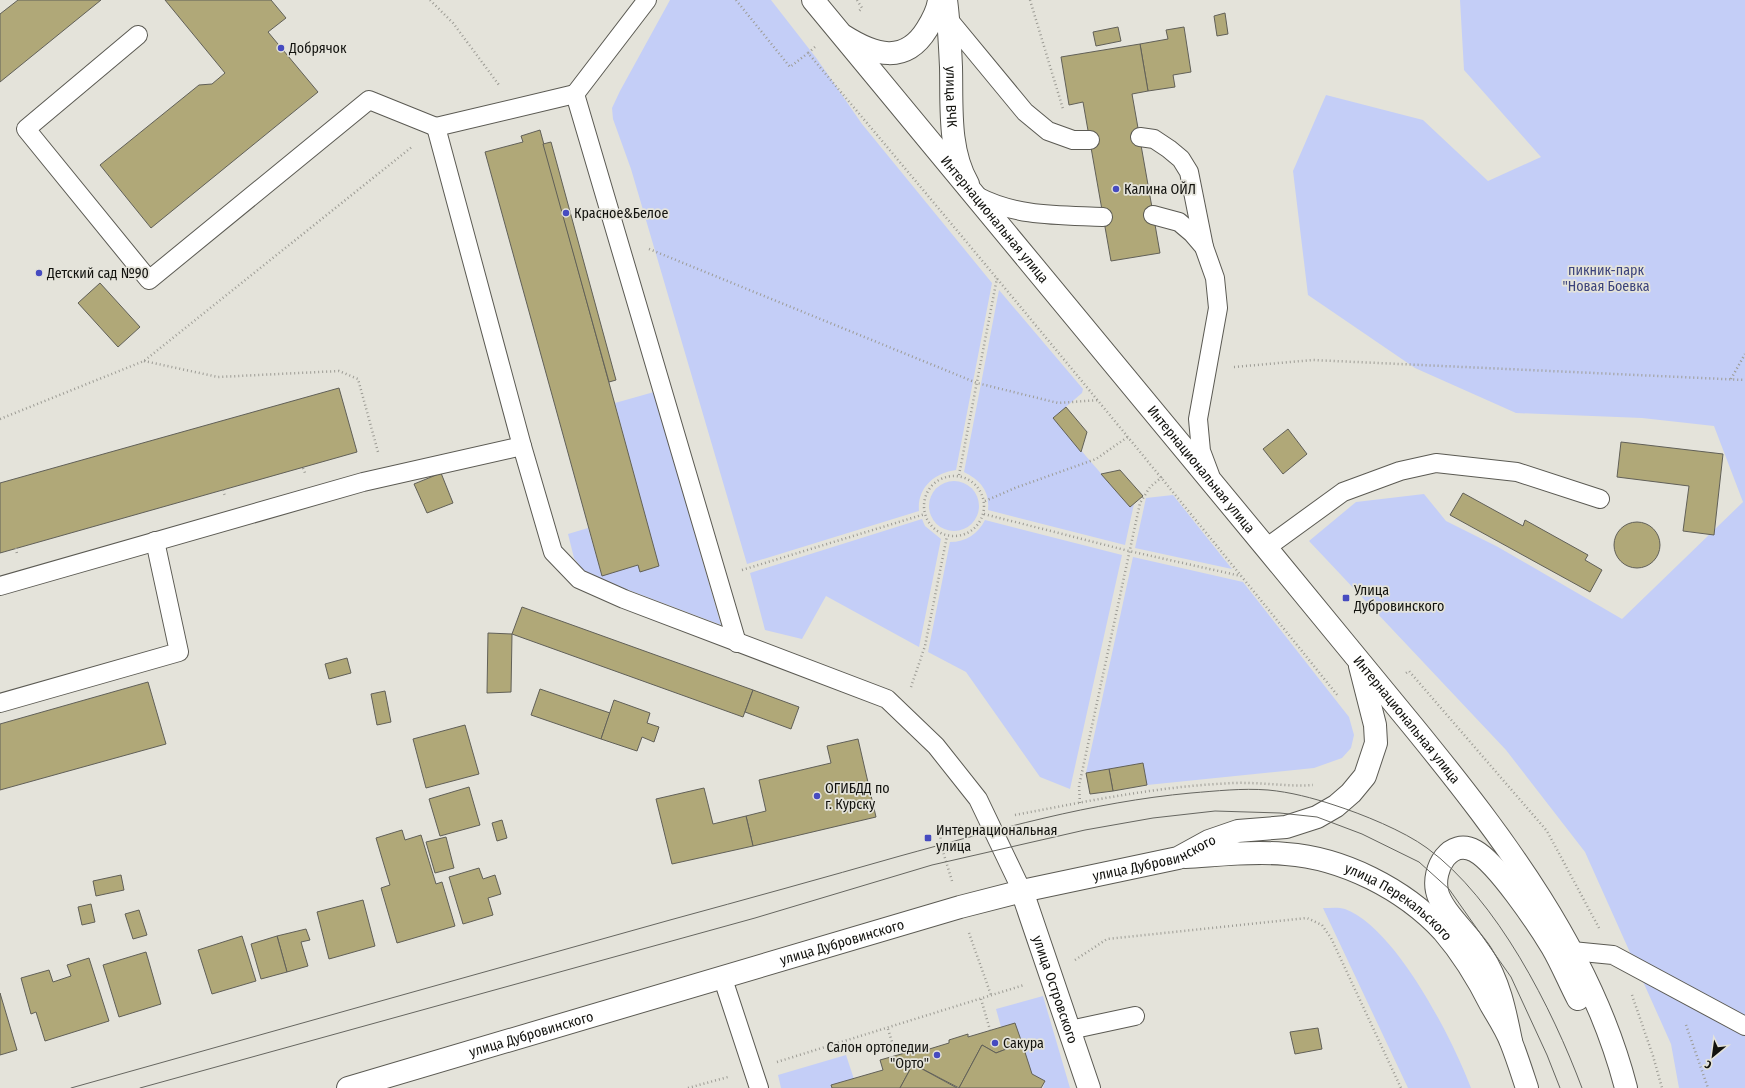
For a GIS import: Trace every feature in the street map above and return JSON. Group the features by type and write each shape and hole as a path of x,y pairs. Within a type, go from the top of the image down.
{"main road":[{"name":"Интернациональная улица","path":"813,0 1214,483 1457,781 1522,870 1572,951"},
{"path":"840,32 862,48 880,53 896,54 908,49 921,40 930,24 939,0"},
{"name":"улица ВЧК","path":"947,10 954,136 958,160 974,193"},
{"name":"улица Дубровинского","path":"348,1088 722,976 960,907 1022,891 1178,858 1209,841 1238,831 1286,827 1317,817 1336,806 1351,793 1365,776 1376,743 1376,725 1358,659"},
{"path":"1511,1041 1503,999 1483,955 1444,905 1437,892 1436,877 1442,860 1450,851 1462,846 1474,850 1485,858 1508,884 1552,947 1579,1001 1619,1061"},
{"name":"улица Перекальского","path":"1178,858 1245,853 1286,854 1322,860 1360,873 1395,892 1423,912 1443,932 1477,978 1511,1041 1527,1088"},
{"name":"улица Островского","path":"1022,891 1050,977 1070,1030 1088,1088"},
{"path":"1572,951 1597,1005 1619,1061 1626,1088"}],"lane":[{"path":"138,35 26,129 149,280 369,100 436,127 575,94 647,0"},
{"path":"947,10 1024,112 1048,131 1081,140"},
{"path":"575,94 737,642"},
{"path":"436,127 522,446 553,552 579,578 624,599 887,699 936,746 978,799 1022,891"},
{"path":"1140,137 1154,139 1169,149 1181,159 1189,172 1204,247 1215,278 1218,308 1198,419 1201,451 1214,483"},
{"path":"974,193 996,205 1017,211 1103,217"},
{"path":"1153,215 1179,222 1192,233 1204,247"},
{"path":"0,586 385,476 522,446"},
{"path":"1266,548 1343,492 1400,471 1436,463 1517,472 1600,499"},
{"path":"0,703 180,652 155,541"},
{"path":"1572,951 1613,954 1745,1026"},
{"path":"722,976 754,1069 759,1088"},
{"path":"1070,1030 1135,1016"}],"path":[{"path":"430,0 453,23 516,108"},
{"path":"736,0 790,67 840,32 862,8 857,0"},
{"path":"1030,0 1081,140"},
{"path":"808,53 998,277 1129,436 1339,697"},
{"path":"0,419 144,361 436,127"},
{"path":"618,237 977,383 1058,403 1099,400"},
{"path":"960,476 998,277"},
{"path":"1732,379 1745,354"},
{"path":"1208,370 1313,360 1745,380"},
{"path":"144,361 218,377 339,371 358,379 385,476"},
{"path":"985,501 1015,488 1096,458 1129,436"},
{"path":"948,476 960,476 971,480 980,489 985,501 984,514 980,522 966,534 947,536 940,533 932,526 925,514 925,496 939,479 948,476"},
{"path":"1080,803 1079,786 1140,503 1150,487 1162,477"},
{"path":"718,577 925,514"},
{"path":"984,514 1129,551 1242,576"},
{"path":"911,688 924,646 947,536"},
{"path":"688,1088 888,1029 1050,977 1107,939 1306,918 1322,925 1331,938 1401,1088"},
{"path":"1673,986 1708,1088"},
{"path":"981,999 990,1030"},
{"path":"888,1029 896,1056"}],"green space":[{"path":"670,0 771,0 817,59 862,124 992,283 956,470 941,474 928,483 921,495 919,511 747,564 631,169 613,119 612,108 620,91"},
{"name":"пикник-парк \"Новая Боевка","path":"1460,0 1745,0 1745,1088 1679,1088 1671,1044 1585,852 1506,750 1309,541 1356,502 1424,494 1446,521 1498,547 1622,619 1743,502 1714,426 1642,418 1516,413 1415,368 1308,295 1293,171 1326,95 1423,120 1488,181 1541,157 1464,70"},
{"path":"999,290 1083,389 1082,393 1053,418 1130,507 1134,504 1125,545 988,510 986,492 983,487 970,475 964,472"},
{"path":"654,392 721,625 586,574 574,558 568,534 588,528 602,576 638,565 640,572 659,566 615,403"},
{"path":"949,481 959,481 972,488 979,501 979,511 972,524 959,531 949,531 940,527 933,520 929,511 929,501 933,492 940,485"},
{"path":"1173,495 1232,569 1135,548 1146,498"},
{"path":"922,519 925,526 941,539 919,647 826,596 802,639 765,630 750,573"},
{"path":"985,520 1122,555 1070,789 1040,777 966,672 928,652 950,542 961,541 971,536 979,529"},
{"path":"1133,557 1243,582 1349,717 1354,735 1351,748 1342,758 1314,768 1147,785 1143,763 1086,773"},
{"path":"1323,908 1345,909 1364,920 1384,938 1420,987 1436,1014 1471,1088 1408,1088"},
{"path":"1043,996 1070,1088 1043,1088 1045,1081 1032,1074 1015,1023 1001,1027 996,1009"},
{"path":"846,1055 854,1079 831,1086 832,1088 781,1088 778,1075"}],"building":[{"path":"18,0 101,0 0,82 0,14"},
{"path":"165,0 271,0 286,18 268,32 318,92 151,228 100,165 199,85 212,84 225,73"},
{"path":"1225,13 1228,34 1217,36 1214,16"},
{"path":"1118,27 1121,41 1096,46 1093,32"},
{"path":"1184,27 1191,72 1173,75 1175,87 1148,91 1140,44 1168,39 1166,30"},
{"path":"1140,44 1148,91 1132,94 1160,253 1111,261 1083,102 1069,105 1061,57"},
{"path":"540,130 659,566 640,572 638,565 602,576 485,152 523,142 521,136"},
{"path":"551,142 616,380 609,382 543,144"},
{"path":"100,283 140,327 118,347 78,303"},
{"path":"339,388 357,452 0,553 0,483"},
{"path":"1066,407 1087,432 1081,452 1053,418"},
{"path":"1288,429 1307,454 1283,474 1263,449"},
{"path":"1621,442 1723,454 1714,535 1683,531 1689,486 1617,477"},
{"path":"1120,470 1143,496 1130,507 1101,474"},
{"path":"441,473 453,503 427,513 414,484"},
{"path":"1463,493 1523,526 1525,520 1588,555 1585,560 1602,570 1590,592 1450,515"},
{"path":"1632,522 1642,522 1654,528 1659,536 1659,554 1654,562 1646,567 1632,568 1624,565 1617,558 1614,550 1614,540 1617,532 1624,525"},
{"path":"522,607 753,690 743,717 512,634"},
{"path":"488,633 512,634 511,692 487,693"},
{"path":"347,658 351,673 329,679 325,664"},
{"path":"148,682 166,744 0,790 0,724"},
{"path":"540,689 610,713 601,739 531,715"},
{"path":"753,690 799,707 791,729 745,712"},
{"path":"385,691 391,722 377,725 371,694"},
{"path":"614,700 650,713 647,723 659,727 654,742 642,737 637,751 601,739"},
{"path":"465,725 479,774 426,788 413,739"},
{"name":"ОГИБДД по г. Курску","path":"858,739 876,817 753,846 746,816 766,811 759,780 831,763 827,746"},
{"path":"1143,763 1147,785 1113,791 1109,769"},
{"path":"1109,769 1113,791 1090,794 1086,773"},
{"path":"469,787 480,825 440,836 429,799"},
{"path":"704,788 713,824 746,816 753,846 672,864 656,799"},
{"path":"502,820 507,838 497,841 492,823"},
{"path":"402,830 405,840 421,835 436,884 442,882 455,926 397,943 381,888 390,885 376,838"},
{"path":"446,837 454,868 435,873 426,842"},
{"path":"479,868 483,879 495,875 501,894 488,898 493,915 463,924 449,877"},
{"path":"121,875 124,890 96,896 93,881"},
{"path":"363,900 375,946 329,959 317,912"},
{"path":"91,904 95,922 82,925 78,907"},
{"path":"139,910 147,935 133,939 125,914"},
{"path":"306,929 310,940 301,942 308,966 287,972 277,936"},
{"path":"242,936 256,981 212,994 198,950"},
{"path":"277,936 287,972 261,979 251,944"},
{"path":"146,952 161,1004 119,1017 103,965"},
{"path":"89,958 109,1021 45,1041 36,1012 31,1014 21,978 49,970 53,982 71,976 67,965"},
{"path":"0,993 17,1050 0,1055"},
{"path":"1015,1023 1022,1043 996,1053 982,1045 959,1088 913,1064 900,1088 832,1088 831,1085 883,1070 880,1060 912,1051 913,1054 949,1043 949,1040 968,1034 968,1037"},
{"path":"1318,1028 1322,1049 1295,1054 1290,1032"},
{"path":"1022,1043 1032,1074 1045,1081 1041,1088 959,1088 982,1045 996,1053"},
{"path":"913,1064 957,1088 900,1088"}],"tram line":[{"path":"71,1088 1008,827 1080,810 1154,797 1249,789 1293,794 1326,802 1357,813 1407,835 1427,848 1453,870 1477,896 1499,925 1520,957 1555,1024 1582,1088"},
{"path":"140,1088 755,918 932,865 1085,830 1153,818 1215,811 1280,813 1317,817 1362,834 1419,862 1449,889 1511,977 1547,1055 1560,1088"}],"place":[{"name":"Добрячок","path":"281,48"},
{"name":"Калина ОЙЛ","path":"1116,189"},
{"name":"Красное&Белое","path":"566,213"},
{"name":"Детский сад №90","path":"39,273"},
{"name":"Улица Дубровинского","path":"1346,598"},
{"name":"ОГИБДД по г. Курску","path":"817,796"},
{"name":"Интернациональная улица","path":"928,838"},
{"name":"Сакура","path":"995,1043"},
{"name":"Салон ортопедии \"Орто\"","path":"937,1055"}]}
